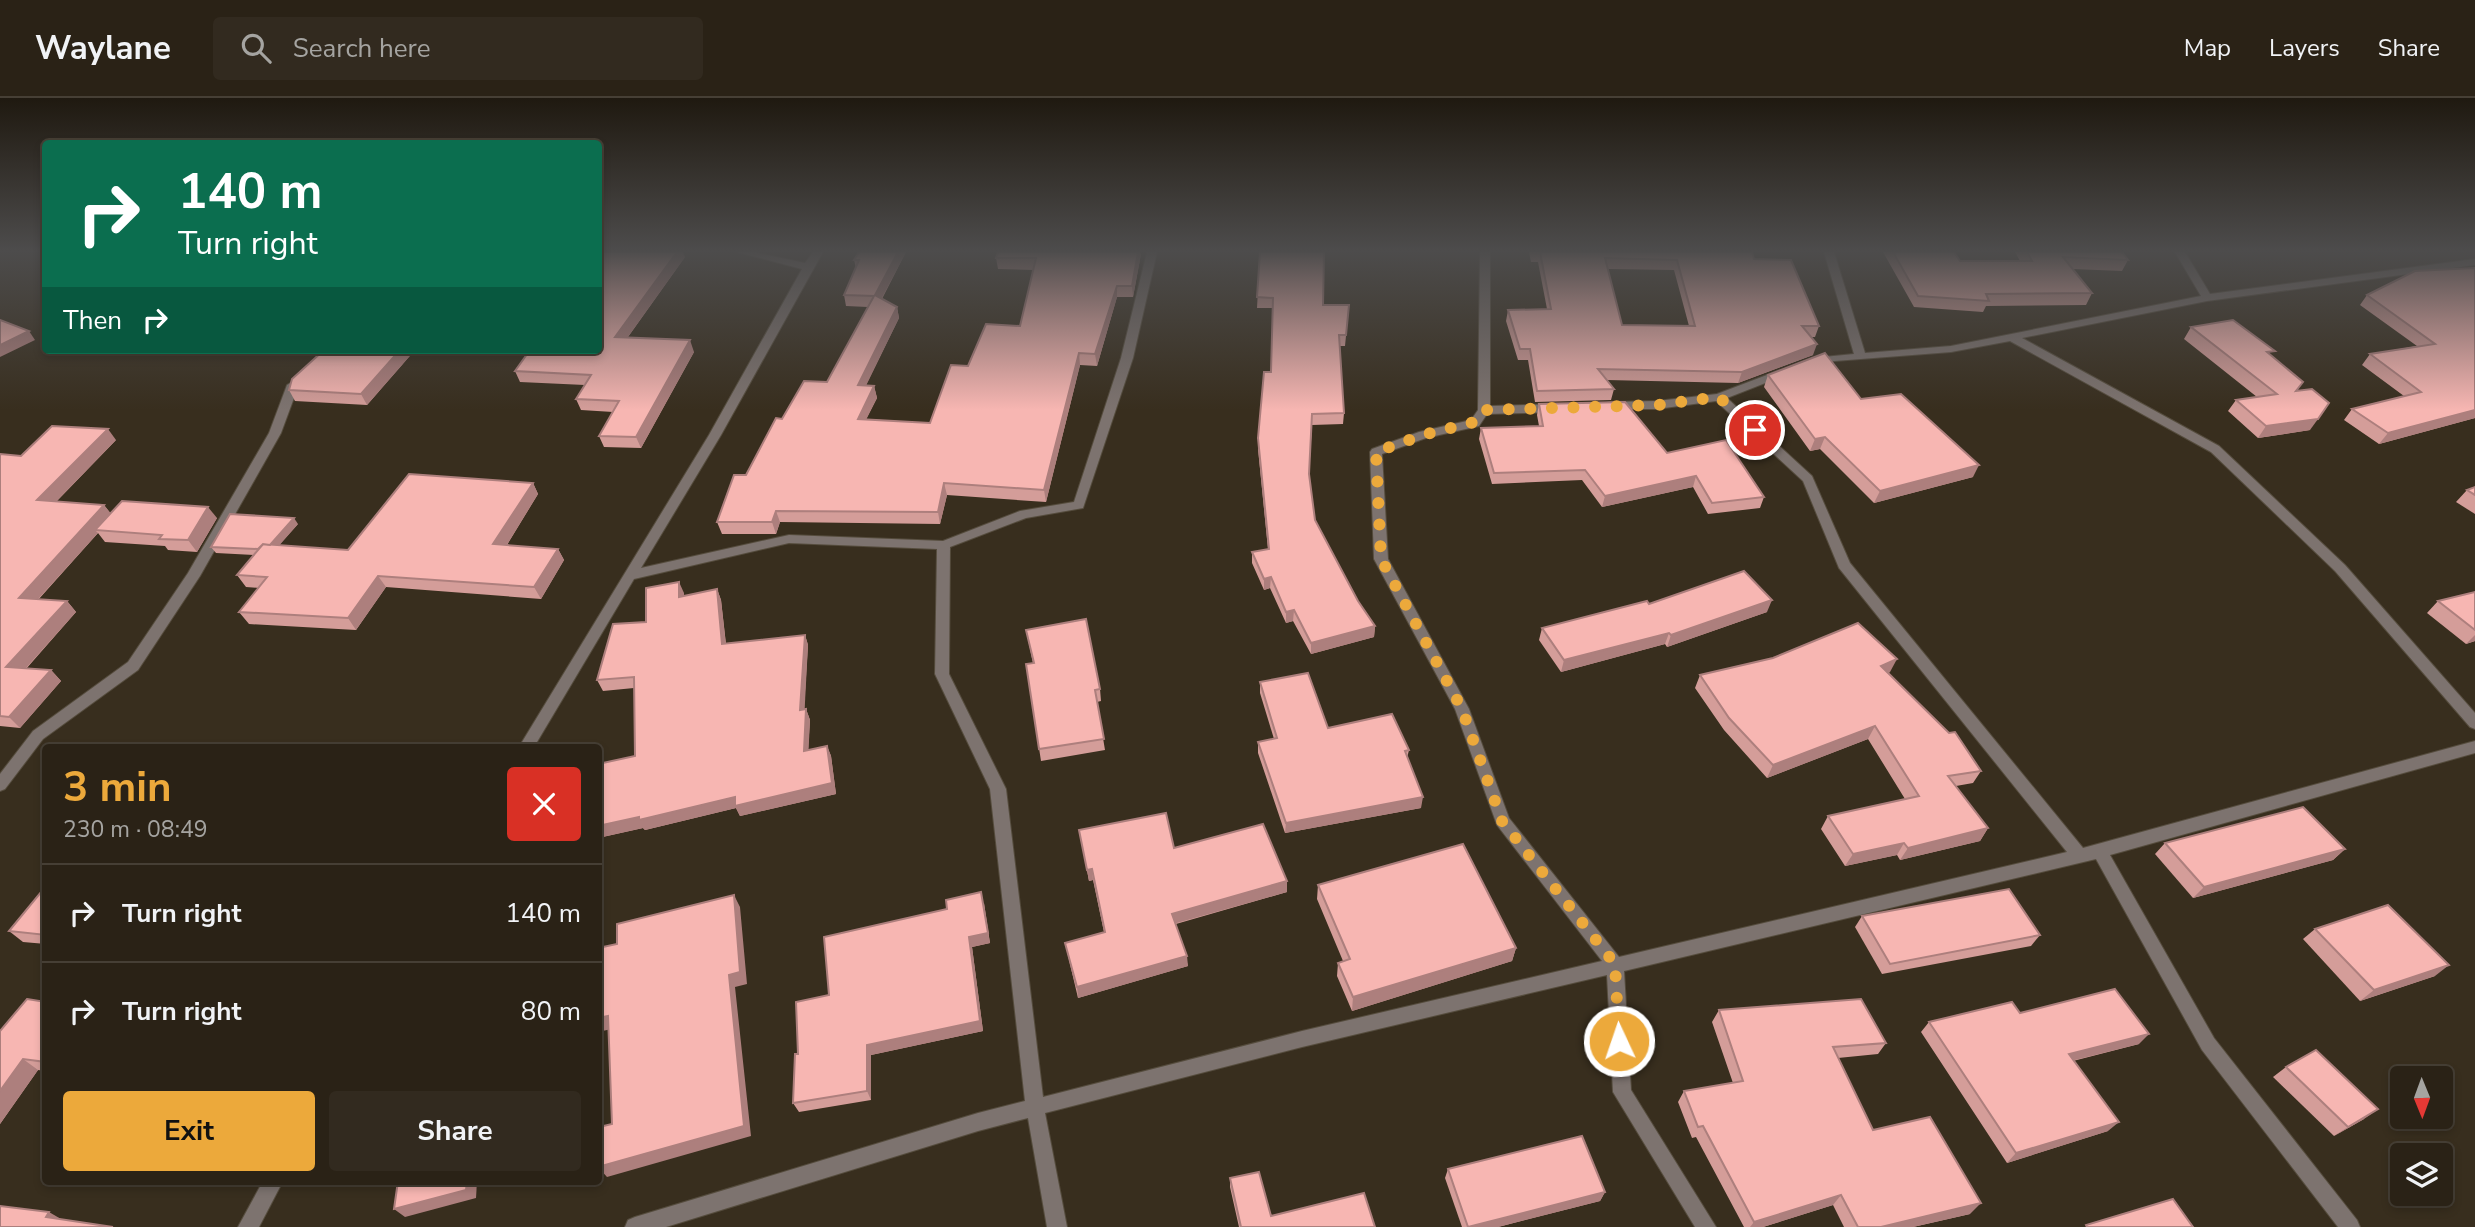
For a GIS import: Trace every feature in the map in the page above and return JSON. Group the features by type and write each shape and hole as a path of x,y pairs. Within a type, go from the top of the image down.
{"street":[{"path":"528,744 715,435 787,305"},
{"path":"630,575 789,539 944,545 1024,514 1079,505 1127,358 1139,305"},
{"path":"1485,305 1484,410 1475,422 1423,435 1376,452 1381,559 1462,709 1502,821 1615,964 1622,1092 1706,1227"},
{"path":"1845,305 1860,356"},
{"path":"1807,364 1819,359 1951,349 2172,305"},
{"path":"2010,336 2215,449 2340,568 2475,723"},
{"path":"0,785 38,735 133,666 193,576 275,433 293,385 313,368"},
{"path":"1590,407 1657,405 1719,397 1794,369"},
{"path":"1719,397 1808,479 1844,565 2079,855"},
{"path":"1484,410 1577,407"},
{"path":"944,545 942,674 998,789 1035,1107 1056,1227"},
{"path":"635,1227 1035,1107 1615,964 2100,851 2475,747"},
{"path":"2100,851 2208,1044 2350,1227"},
{"path":"248,1227 272,1185"}],"building":[{"path":"602,305 639,305 615,337 690,340 636,437 599,436 619,401 576,399 591,375 515,371 527,354 602,354"},
{"path":"869,305 893,305 897,307 858,385 874,386 858,419 930,423 951,365 968,366 986,324 1020,326 1025,305 1111,305 1095,354 1079,353 1044,490 944,483 938,512 776,511 772,522 717,522 734,475 746,475 776,418 782,419 804,381 827,382"},
{"path":"1273,305 1349,305 1346,335 1339,335 1344,413 1312,414 1309,474 1315,520 1358,601 1375,626 1311,643 1294,610 1286,612 1271,577 1264,579 1252,552 1269,549 1258,438 1264,372 1271,372"},
{"path":"1550,305 1617,305 1622,325 1695,326 1689,305 1810,305 1819,326 1802,326 1817,344 1742,372 1598,369 1614,389 1537,391 1530,349 1520,349 1508,310 1551,309"},
{"path":"2380,305 2475,305 2475,410 2388,433 2352,409 2421,392 2370,354 2435,344"},
{"path":"0,320 29,331 0,345"},
{"path":"2233,320 2275,351 2267,352 2303,382 2296,391 2312,389 2329,403 2318,419 2266,426 2236,400 2277,394 2191,327"},
{"path":"1825,353 1861,399 1901,394 1979,465 1880,491 1825,437 1815,439 1768,375"},
{"path":"320,354 396,354 361,394 289,390 292,379"},
{"path":"1625,402 1667,453 1726,440 1764,497 1712,503 1696,476 1605,496 1585,470 1494,473 1481,428 1543,426 1539,404"},
{"path":"52,426 108,429 37,500 104,505 19,598 67,601 6,667 51,670 9,717 0,716 0,454 21,456"},
{"path":"409,474 533,483 493,544 558,549 534,587 378,576 348,618 239,612 267,577 237,575 263,544 348,550"},
{"path":"2475,487 2475,495 2467,490"},
{"path":"122,501 208,507 188,540 159,539 162,535 95,530"},
{"path":"230,514 294,518 270,545 263,544 258,549 211,547"},
{"path":"1744,571 1772,600 1671,635 1669,633 1564,660 1542,628 1647,601 1649,604"},
{"path":"679,582 679,597 717,589 722,644 805,635 800,710 806,709 804,751 827,746 832,783 735,806 735,797 639,820 639,817 602,825 602,763 635,756 634,677 597,680 613,624 646,622 646,588"},
{"path":"2475,592 2475,630 2438,601"},
{"path":"1086,619 1100,689 1095,690 1104,739 1039,749 1026,664 1034,663 1026,630"},
{"path":"1858,623 1897,659 1881,666 1949,733 1955,732 1981,771 1948,776 1988,828 1908,848 1904,843 1853,854 1828,816 1919,796 1875,726 1773,765 1729,718 1700,675 1773,658"},
{"path":"1308,673 1328,728 1392,714 1409,750 1405,751 1423,797 1286,823 1258,742 1277,738 1260,682"},
{"path":"2303,807 2345,849 2204,887 2165,843"},
{"path":"1166,813 1174,848 1263,824 1287,881 1172,914 1187,956 1077,987 1065,943 1105,932 1092,869 1087,870 1079,830"},
{"path":"1463,844 1516,948 1353,997 1338,963 1350,959 1318,885"},
{"path":"2009,889 2040,935 1890,964 1862,916"},
{"path":"42,891 42,935 9,931"},
{"path":"981,892 988,933 969,937 980,1021 867,1045 867,1091 793,1103 795,1054 798,1054 796,1002 829,995 824,937 947,909 946,900"},
{"path":"734,895 740,972 729,975 744,1126 602,1166 602,1126 612,1124 608,1016 602,1017 602,947 617,944 617,924"},
{"path":"2388,905 2449,965 2374,990 2315,929"},
{"path":"2115,989 2149,1034 2069,1054 2119,1122 2016,1153 1929,1022 2012,1002 2020,1013"},
{"path":"27,999 42,1001 42,1061 23,1059 0,1091 0,1031"},
{"path":"1861,999 1886,1043 1833,1047 1873,1130 1930,1117 1981,1203 1881,1227 1858,1227 1841,1195 1754,1222 1703,1126 1698,1127 1684,1091 1743,1081 1719,1010"},
{"path":"2316,1050 2378,1109 2348,1127 2286,1067"},
{"path":"1582,1136 1605,1192 1468,1227 1448,1169"},
{"path":"1259,1172 1271,1216 1364,1193 1375,1227 1241,1227 1230,1178"},
{"path":"397,1185 467,1185 466,1190 394,1209"},
{"path":"2173,1199 2193,1227 2086,1225"},
{"path":"0,1206 49,1212 46,1217 113,1227 0,1227"}],"route":[{"path":"1619,1041 1615,964 1502,821 1462,709 1381,559 1376,452 1423,435 1475,422 1484,410 1657,405 1719,397 1755,430"}]}
